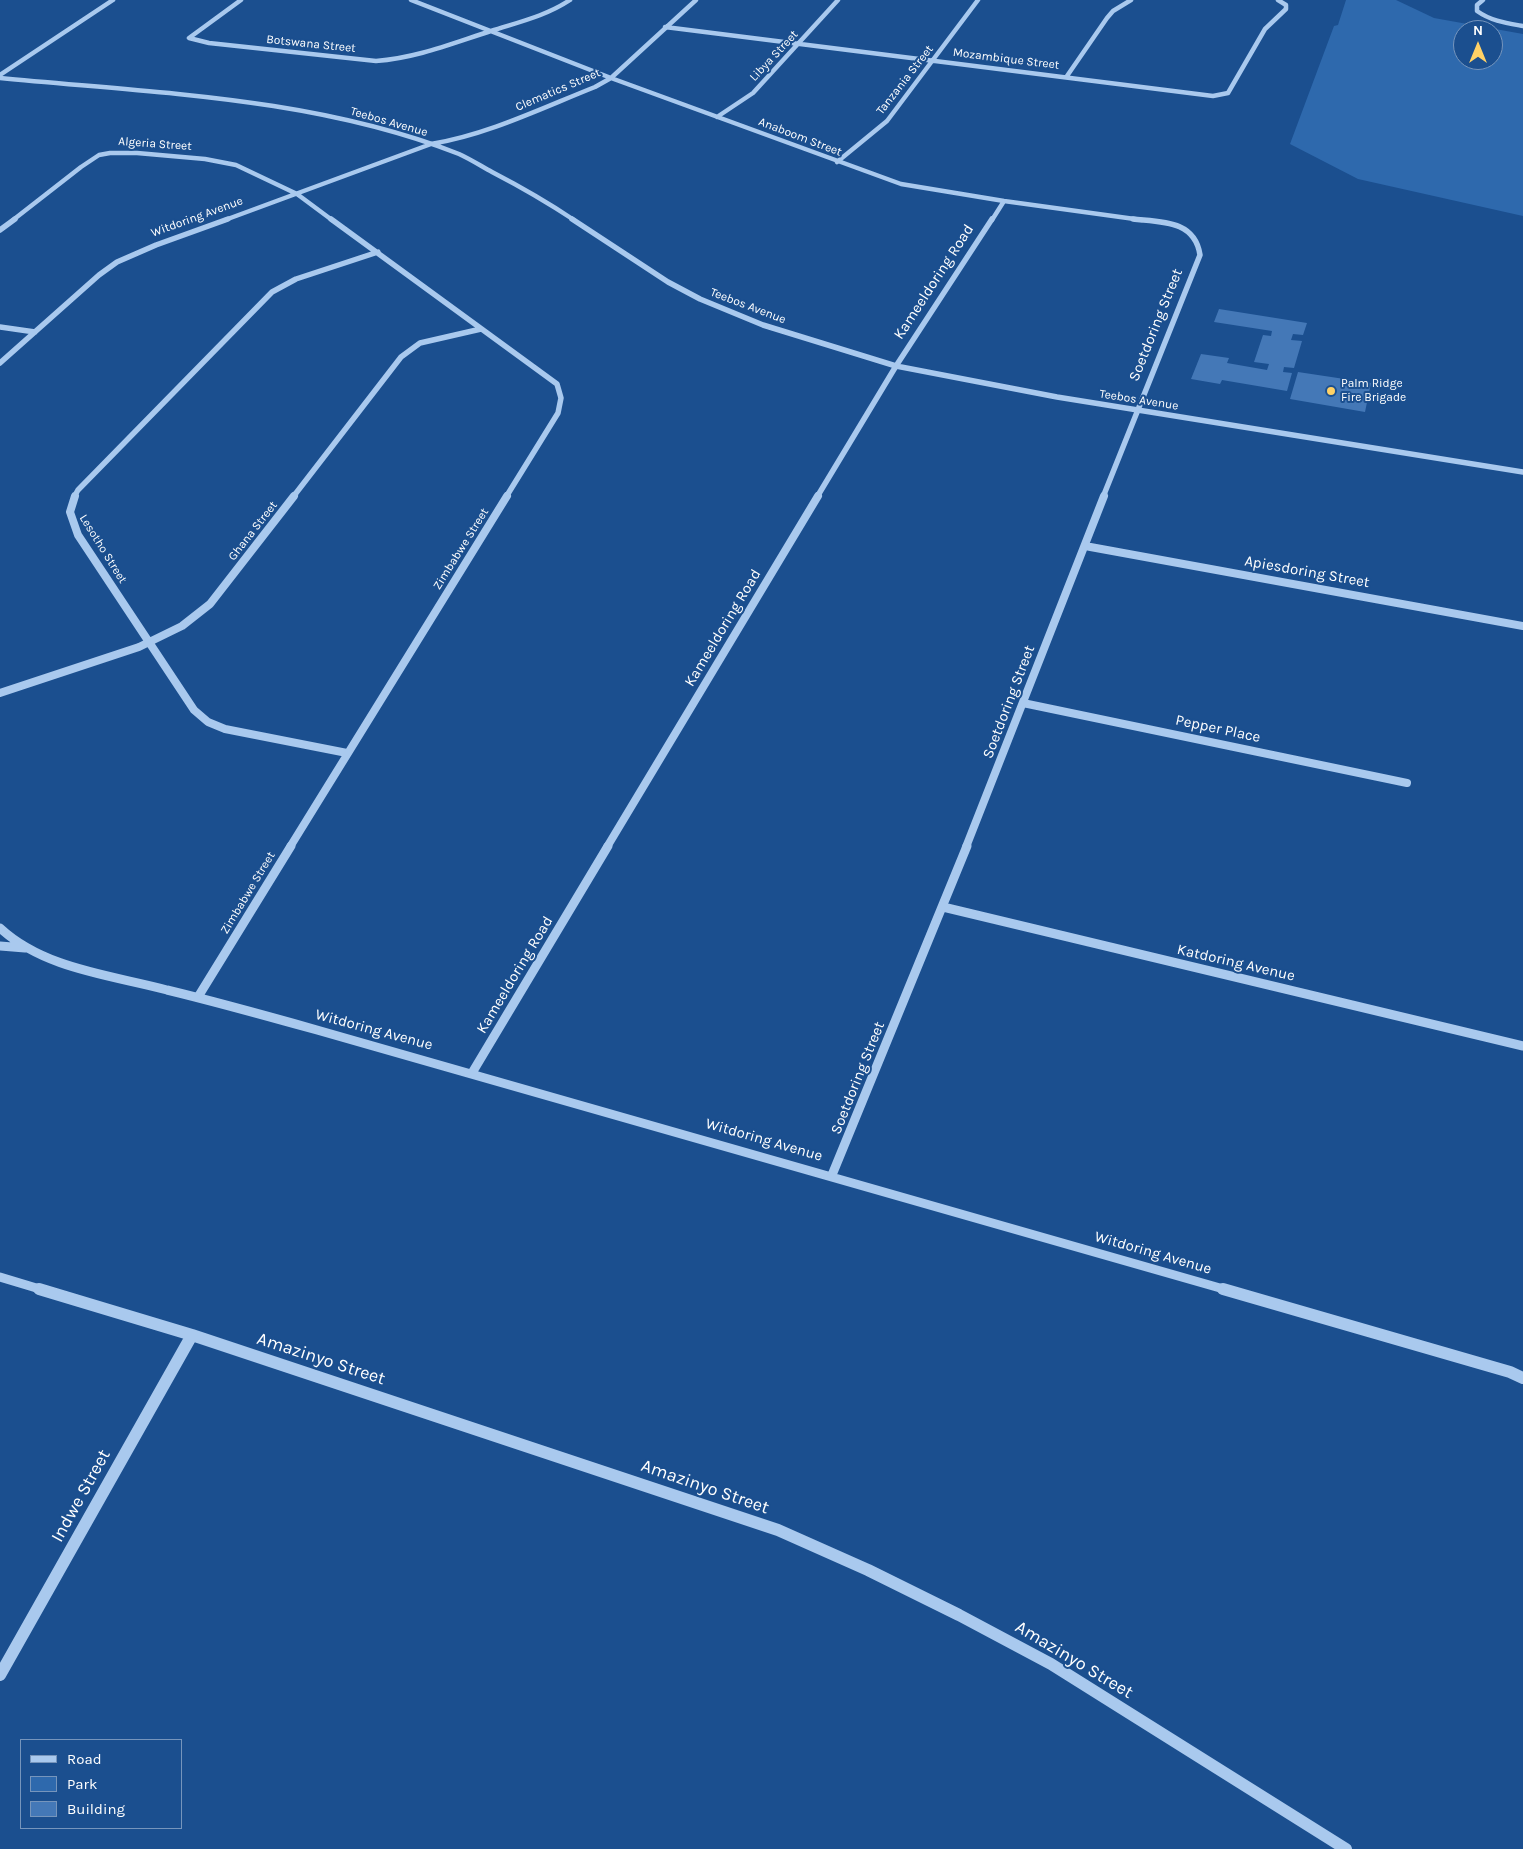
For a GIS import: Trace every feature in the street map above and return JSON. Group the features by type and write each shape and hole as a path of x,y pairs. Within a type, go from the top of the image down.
{"street":[{"path":"0,77 113,0"},
{"name":"Botswana Street","path":"241,0 189,38 209,43 384,61 416,56 492,31"},
{"name":"Anaboom Street","path":"411,0 611,78 901,184 1004,201 1165,223 1182,228 1196,237"},
{"path":"492,31 541,16 570,0"},
{"name":"Clematics Street","path":"431,144 450,141 479,132 580,94 611,78 696,0"},
{"name":"Libya Street","path":"717,117 753,93 838,0"},
{"name":"Tanzania Street","path":"837,162 886,121 934,61 978,0"},
{"path":"1066,76 1107,18 1113,11 1131,0"},
{"name":"Mozambique Street","path":"665,27 1213,96 1228,93 1264,29 1286,9 1286,5 1278,0"},
{"path":"1483,0 1477,5 1477,11 1484,16 1496,21 1523,26"},
{"name":"Teebos Avenue","path":"0,77 271,105 377,127 431,144 462,155 538,196 668,282 700,299 763,325 896,366 990,385 1137,410 1523,472"},
{"name":"Witdoring Avenue","path":"0,363 99,275 117,262 156,245 431,144"},
{"name":"Algeria Street","path":"0,230 89,160 110,153 137,153 222,162 243,168 297,194"},
{"name":"Zimbabwe Street","path":"198,997 558,413 562,401 557,384 297,194"},
{"name":"Kameeldoring Road","path":"472,1073 896,366 1004,201"},
{"name":"Soetdoring Street","path":"832,1176 944,907 1137,410 1200,255 1196,237"},
{"name":"Lesotho Street","path":"347,753 254,736 208,722 194,710 78,535 70,518 70,503 78,490 272,292 296,279 378,252"},
{"path":"0,327 35,332"},
{"name":"Ghana Street","path":"0,693 151,644 181,627 210,604 401,357 420,343 481,329"},
{"name":"Apiesdoring Street","path":"1085,546 1523,626"},
{"name":"Pepper Place","path":"1023,703 1406,783"},
{"name":"Katdoring Avenue","path":"944,907 1523,1046"},
{"name":"Witdoring Avenue","path":"0,928 6,936 56,961 198,997 472,1073 1510,1372 1523,1378"},
{"path":"0,946 27,948"},
{"name":"Amazinyo Street","path":"0,1277 192,1335 778,1530 850,1562 959,1615 1051,1664 1346,1849"},
{"name":"Indwe Street","path":"0,1675 192,1335"}],"green space":[{"path":"1346,0 1396,0 1434,18 1453,21 1453,70 1503,70 1503,30 1523,34 1523,216 1358,179 1290,144 1334,26 1338,25"}],"building":[{"path":"1219,309 1307,323 1303,335 1293,334 1291,340 1302,341 1294,368 1284,367 1283,372 1292,373 1287,391 1222,380 1220,384 1191,379 1201,354 1229,358 1227,363 1267,370 1269,364 1254,362 1263,335 1271,336 1272,331 1214,322"},
{"name":"Palm Ridge Fire Brigade","path":"1298,372 1371,383 1365,412 1290,399"}],"place":[{"name":"Palm Ridge Fire Brigade","path":"1331,391"}]}
